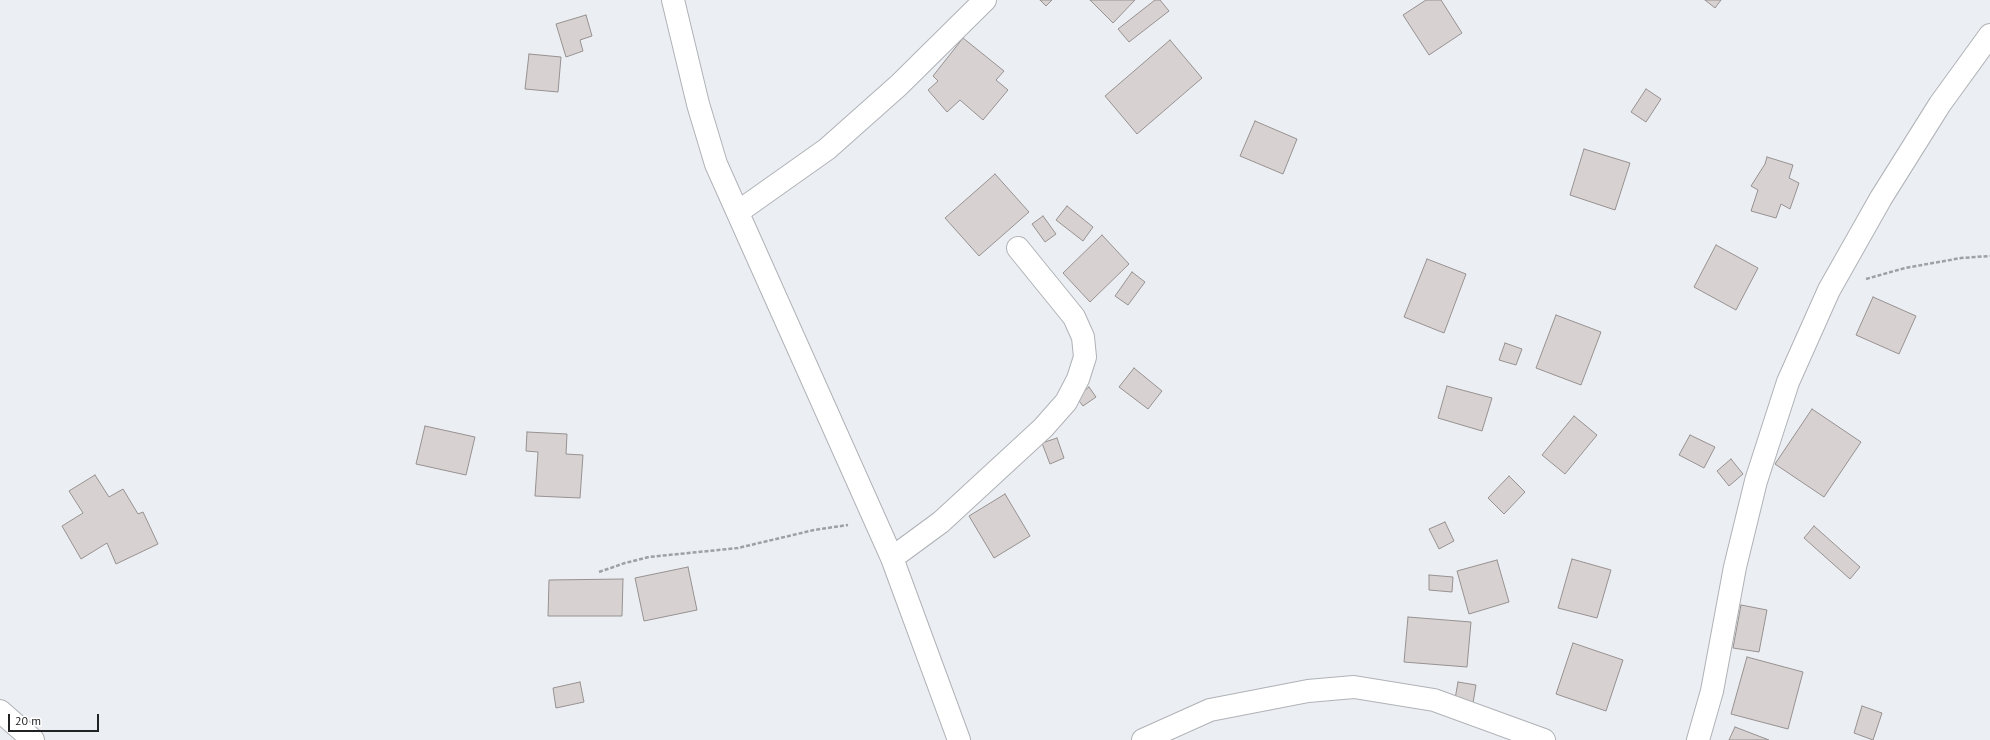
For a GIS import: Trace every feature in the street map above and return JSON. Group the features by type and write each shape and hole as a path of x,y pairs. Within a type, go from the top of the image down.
{"street":[{"path":"673,0 698,104 713,156 874,521 892,558 959,740"},
{"path":"738,212 827,149 899,85 984,0"},
{"path":"1698,740 1712,691 1735,566 1756,481 1788,382 1829,290 1881,198 1940,104 1990,34"},
{"path":"892,558 941,522 1043,428 1066,402 1078,379 1085,357 1083,337 1074,317 1018,248"},
{"path":"1143,740 1210,710 1308,691 1354,687 1434,700 1544,740"},
{"path":"0,712 32,740"}],"path":[{"path":"1829,290 1905,268 1961,258 1990,256"},
{"path":"599,572 625,562 649,556 738,548 814,530 874,521"}],"building":[{"path":"1040,0 1052,0 1046,6"},
{"path":"1090,0 1135,0 1113,23"},
{"path":"1155,0 1160,0 1169,11 1129,42 1118,29"},
{"path":"1426,0 1441,0 1462,33 1429,55 1403,15"},
{"path":"1705,0 1721,0 1715,8"},
{"path":"586,15 592,36 580,40 583,51 566,57 556,24"},
{"path":"963,38 1004,71 996,80 1008,90 983,120 960,100 947,112 928,90 938,81 933,76"},
{"path":"1170,40 1202,78 1137,134 1105,96"},
{"path":"529,54 561,57 558,92 525,89"},
{"path":"1646,89 1661,99 1646,122 1631,112"},
{"path":"1255,121 1297,139 1283,174 1240,156"},
{"path":"1584,149 1630,163 1615,210 1570,195"},
{"path":"1767,157 1793,165 1789,178 1799,183 1790,209 1781,204 1776,218 1751,211 1758,190 1751,186 1765,164"},
{"path":"995,174 1029,212 979,256 945,218"},
{"path":"1067,206 1093,227 1083,241 1056,220"},
{"path":"1043,216 1056,234 1045,242 1032,224"},
{"path":"1102,235 1129,264 1090,302 1063,273"},
{"path":"1716,245 1758,268 1736,310 1694,287"},
{"path":"1427,259 1466,274 1444,333 1404,317"},
{"path":"1132,272 1145,282 1128,305 1115,296"},
{"path":"1873,297 1916,316 1899,354 1856,335"},
{"path":"1556,315 1601,332 1581,385 1536,368"},
{"path":"1505,343 1522,349 1516,365 1499,360"},
{"path":"1134,368 1162,391 1148,409 1119,387"},
{"path":"1447,386 1492,398 1482,431 1438,418"},
{"path":"1089,387 1096,397 1083,406 1076,397"},
{"path":"1812,409 1861,442 1824,497 1775,464"},
{"path":"1574,416 1597,435 1565,474 1542,455"},
{"path":"425,426 475,437 466,475 416,464"},
{"path":"527,432 567,434 566,454 583,455 580,498 535,496 538,452 526,451"},
{"path":"1690,435 1715,447 1704,468 1679,455"},
{"path":"1057,438 1064,458 1050,464 1042,443"},
{"path":"1731,459 1743,474 1729,486 1717,471"},
{"path":"95,475 109,497 123,489 138,514 143,512 158,544 116,564 107,543 81,559 62,526 83,513 69,491"},
{"path":"1509,476 1525,492 1504,514 1488,498"},
{"path":"1005,494 1030,536 994,558 969,516"},
{"path":"1445,522 1454,541 1439,549 1429,529"},
{"path":"1814,526 1860,567 1850,579 1804,538"},
{"path":"1572,559 1611,570 1597,618 1558,608"},
{"path":"1497,560 1509,602 1469,614 1457,571"},
{"path":"688,567 697,610 644,621 635,578"},
{"path":"1429,575 1453,577 1452,592 1429,590"},
{"path":"623,579 622,616 548,616 549,580"},
{"path":"1741,605 1767,610 1759,652 1733,648"},
{"path":"1408,617 1471,622 1467,667 1404,662"},
{"path":"1573,643 1623,660 1606,711 1556,694"},
{"path":"1747,657 1803,672 1788,729 1731,714"},
{"path":"580,682 584,702 556,708 553,688"},
{"path":"1458,682 1476,685 1473,703 1455,699"},
{"path":"1862,706 1882,713 1873,740 1854,733"},
{"path":"1735,727 1769,740 1729,740"}]}
